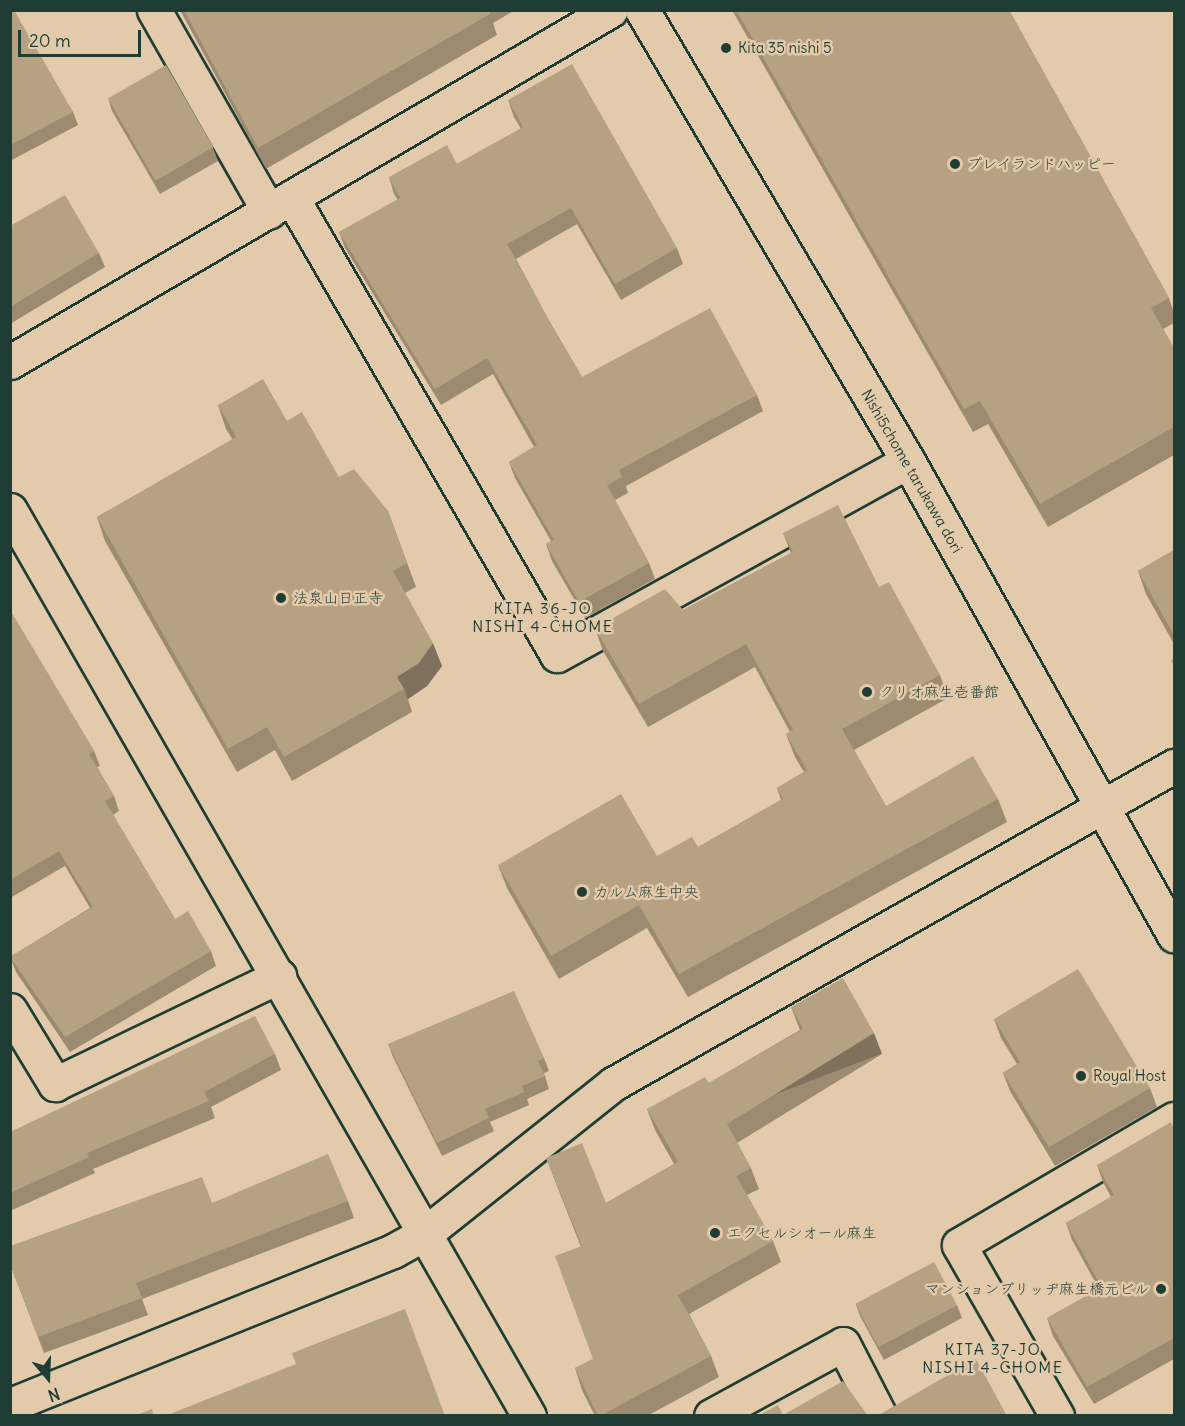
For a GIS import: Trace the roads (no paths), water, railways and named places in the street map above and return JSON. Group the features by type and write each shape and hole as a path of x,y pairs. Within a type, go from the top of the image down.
{"street":[{"path":"154,10 280,205 557,655 908,461"},
{"path":"10,362 611,10"},
{"name":"Nishi5chome tarukawa dori","path":"642,10 908,461 1174,934"},
{"path":"10,510 427,1232 529,1416"},
{"path":"10,1405 393,1251 427,1232 613,1084 1174,766"},
{"path":"10,1010 55,1084 279,976"},
{"path":"1057,1416 959,1245 1174,1119"},
{"path":"711,1416 843,1344 880,1416"}],"place":[{"name":"Kita 35 nishi 5","path":"726,48"},
{"name":"プレイランドハッピー","path":"955,164"},
{"name":"法泉山日正寺","path":"281,598"},
{"name":"クリオ麻生壱番館","path":"867,692"},
{"name":"カルム麻生中央","path":"582,892"},
{"name":"Royal Host","path":"1081,1076"},
{"name":"エクセルシオール麻生","path":"715,1233"},
{"name":"マンションブリッヂ麻生橋元ビル","path":"1161,1289"}],"district":[{"name":"KITA 36-JO NISHI 4-CHOME","path":"543,617"},
{"name":"KITA 37-JO NISHI 4-CHOME","path":"993,1358"}]}
